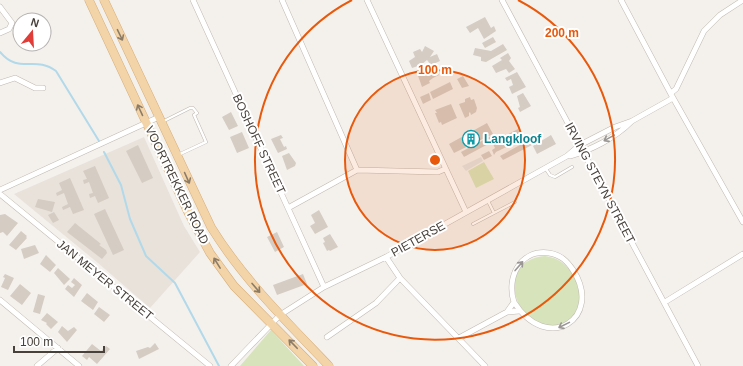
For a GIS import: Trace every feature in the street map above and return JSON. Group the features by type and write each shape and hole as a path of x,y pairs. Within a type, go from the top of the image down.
{"main road":[{"name":"VOORTREKKER ROAD","path":"89,0 188,212 214,258 234,286 313,366"},
{"name":"VOORTREKKER ROAD","path":"104,0 161,119 196,200 228,254 280,315 329,366"}],"street":[{"name":"BOSHOFF STREET","path":"193,0 324,287"},
{"path":"282,0 357,170"},
{"path":"368,0 466,212"},
{"name":"IRVING STEYN STREET","path":"502,0 698,366"},
{"path":"621,0 672,96 743,222"},
{"path":"672,96 704,31 710,23 743,0"},
{"path":"0,7 12,23 9,29 0,33"},
{"path":"0,83 15,78 35,88 43,88"},
{"name":"PIETERSE","path":"567,156 584,152 614,135 632,121 672,96"},
{"path":"0,190 146,123 161,119"},
{"name":"PIETERSE","path":"231,366 280,315 324,287 386,256 546,168 567,156 580,145 615,127 632,121"},
{"path":"288,208 357,170 438,172 445,169"},
{"name":"JAN MEYER STREET","path":"0,194 210,366"},
{"path":"545,252 562,257 575,273 582,289 583,298 581,306 572,321 560,327 541,327 531,323 519,311 514,302 511,293 511,279 515,269 528,258 545,252"},
{"path":"665,302 743,254"},
{"path":"386,256 400,278 485,366"},
{"path":"328,337 376,303 400,278"},
{"path":"0,300 79,366"},
{"path":"507,312 514,302"},
{"path":"459,338 507,312 519,311"},
{"path":"37,366 58,348"}],"lane":[{"path":"161,119 190,108 196,110 197,113 194,115 206,142 177,155"},
{"path":"546,168 550,175 555,177 572,167"},
{"path":"487,200 494,213"},
{"path":"473,224 515,202"}],"shaded area":[{"path":"144,137 184,226 200,252 150,308 14,194"},
{"path":"481,157 483,161 466,171 462,166"}],"green space":[{"path":"484,162 494,179 476,188 468,171"},
{"path":"545,256 558,260 568,268 576,279 579,291 579,304 575,314 567,322 553,326 540,324 528,317 520,306 515,294 515,281 519,269 529,261"},
{"path":"271,330 304,366 240,366"}],"building":[{"path":"485,17 491,28 494,26 496,31 484,39 478,28 470,33 466,27"},
{"path":"493,37 496,42 485,48 482,43"},
{"path":"503,44 507,50 486,62 481,61 481,57 473,55 475,48 491,51"},
{"path":"425,46 434,51 430,57 437,54 440,61 431,65 427,60 421,65 412,68 409,61 415,57 413,52 420,49 422,52"},
{"path":"508,53 511,58 509,61 515,69 509,73 506,69 496,73 492,66 502,60 500,58"},
{"path":"436,69 439,75 429,81 430,83 422,87 417,73 422,71 423,74"},
{"path":"517,72 526,87 512,94 509,87 513,85 511,79 507,81 505,78"},
{"path":"463,76 469,86 462,88 457,79"},
{"path":"450,82 453,89 433,99 430,92"},
{"path":"429,93 431,100 423,104 420,97"},
{"path":"523,93 531,106 520,112 518,108 520,107 517,96"},
{"path":"470,97 471,100 474,99 477,108 476,112 471,115 470,112 469,116 465,118 459,104 465,102 465,99"},
{"path":"451,104 457,118 442,125 441,122 439,123 435,110"},
{"path":"231,112 238,126 229,130 222,117"},
{"name":"Langkloof","path":"487,123 493,134 454,153 449,144"},
{"name":"Langkloof","path":"518,129 523,139 496,152 494,155 492,150 495,148 492,142 464,157 461,152 491,136 493,142"},
{"path":"242,132 249,148 237,153 230,137"},
{"path":"281,135 283,138 280,139 284,147 286,146 287,149 278,153 271,139"},
{"path":"551,135 556,144 537,154 533,146"},
{"path":"529,140 532,145 503,160 500,156"},
{"path":"138,145 153,178 142,183 126,151"},
{"path":"489,151 492,156 484,160 481,155"},
{"path":"289,153 296,163 295,166 287,170 282,156"},
{"path":"95,166 109,198 98,203 95,196 90,198 89,194 93,193 89,182 84,184 83,180 87,179 83,171"},
{"path":"70,178 84,210 73,214 70,207 63,210 62,207 68,204 64,193 57,196 56,193 62,190 59,183"},
{"path":"38,199 55,202 52,212 35,207"},
{"path":"105,209 124,250 113,255 94,214"},
{"path":"319,210 328,227 315,234 310,226 315,223 311,215"},
{"path":"54,212 59,220 53,223 48,215"},
{"path":"5,214 18,223 7,236 3,232 0,233 0,215"},
{"path":"75,223 101,244 99,245 106,250 107,253 102,259 67,232"},
{"path":"21,231 27,236 27,238 16,250 9,245"},
{"path":"277,232 284,247 275,252 267,237"},
{"path":"330,234 338,247 327,251 323,243 325,242 323,238"},
{"path":"35,245 39,253 24,259 21,249"},
{"path":"46,255 56,265 50,272 40,264"},
{"path":"58,268 70,279 64,285 54,273"},
{"path":"5,274 14,278 8,290 1,287"},
{"path":"303,274 307,284 277,295 273,285"},
{"path":"74,278 82,285 74,297 65,289 68,285 72,288 75,285 71,282"},
{"path":"20,284 31,293 22,305 10,296"},
{"path":"87,293 98,302 93,310 81,301"},
{"path":"38,294 45,296 40,314 33,312"},
{"path":"99,307 110,315 104,322 94,314"},
{"path":"47,313 58,322 51,329 46,324 47,323 41,320"},
{"path":"62,326 68,331 74,327 77,330 67,342 58,332"},
{"path":"155,343 159,349 139,359 136,351 148,347 150,348"},
{"path":"92,344 101,351 106,346 110,349 97,364 89,357 87,360 82,356"}],"waterway":[{"path":"0,52 7,59 14,62 21,64 41,65 56,71 99,141"},
{"path":"104,152 121,185 130,219 146,256 175,283 219,366"}],"place":[{"name":"Langkloof","path":"471,139"}]}
